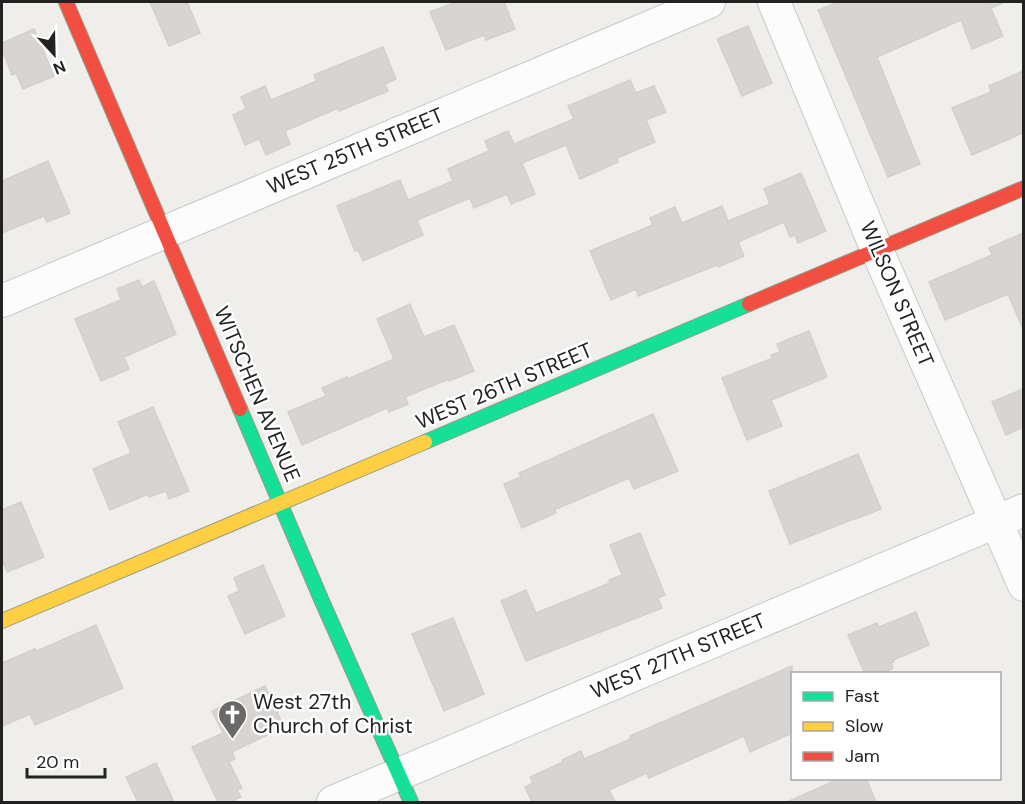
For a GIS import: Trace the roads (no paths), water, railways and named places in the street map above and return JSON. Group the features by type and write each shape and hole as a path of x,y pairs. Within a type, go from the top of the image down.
{"main road":[{"name":"WITSCHEN AVENUE","path":"66,2 280,503 411,802"},
{"name":"WEST 26TH STREET","path":"2,621 1023,188"}],"street":[{"name":"WEST 25TH STREET","path":"2,301 709,2"},
{"name":"WILSON STREET","path":"774,2 877,250 1010,516 1023,585"},
{"name":"WEST 27TH STREET","path":"333,802 1010,516"}],"place":[{"name":"West 27th Church of Christ","path":"232,740"}]}
